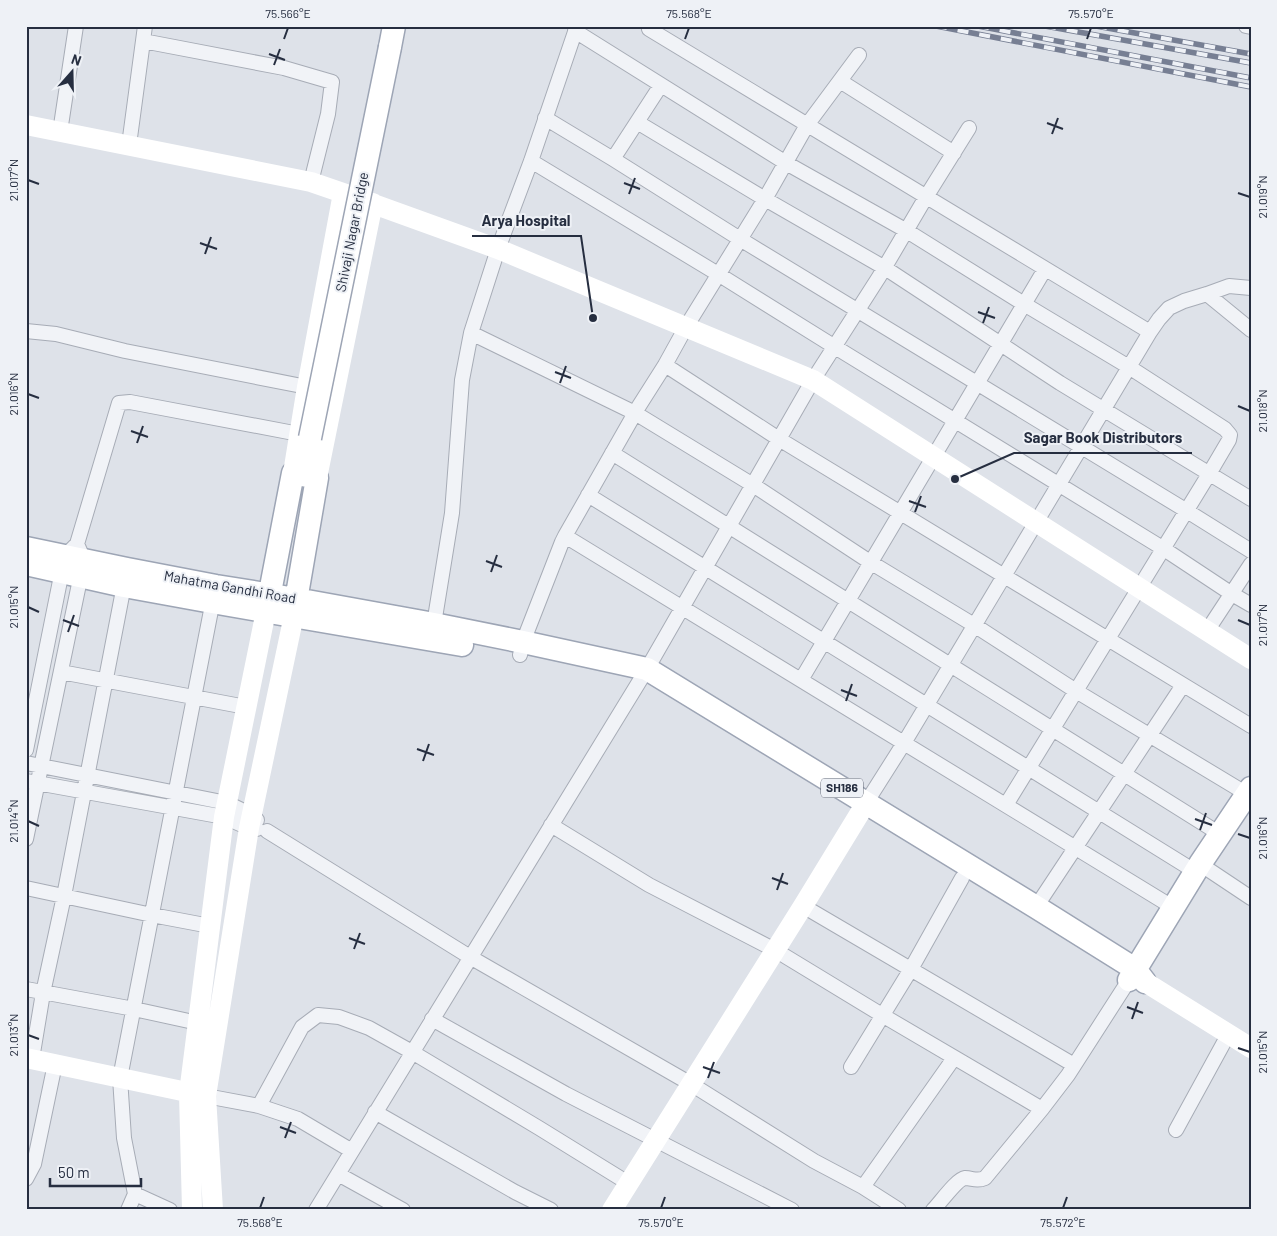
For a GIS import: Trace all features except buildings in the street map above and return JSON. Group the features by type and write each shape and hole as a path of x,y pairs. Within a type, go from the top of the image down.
{"main road":[{"name":"Shivaji Nagar Bridge","path":"304,475 305,436 394,26"},
{"path":"26,125 311,182 498,249 813,380 1251,659"},
{"path":"305,436 306,387 344,193"},
{"path":"192,1210 198,1023 226,810 268,602 304,475 373,204"},
{"path":"213,1210 197,1094 256,825 295,607 304,475"},
{"name":"Mahatma Gandhi Road","path":"26,548 126,577 214,594 295,607 434,624"},
{"path":"26,564 74,561"},
{"path":"295,607 521,648"},
{"name":"SH186","path":"434,624 521,648 643,675 862,808 1036,907 1136,977"},
{"path":"1136,977 1198,868 1249,791"},
{"path":"612,1210 803,906 862,808 962,878 1136,977 1251,1048"},
{"path":"29,1059 197,1094"}],"street":[{"path":"60,132 76,26"},
{"path":"129,145 145,26"},
{"path":"1246,26 1251,27"},
{"path":"649,28 1150,332"},
{"path":"434,624 452,513 462,380 471,332 498,249 531,161 576,29 786,163 907,231 1129,367 1225,429 1230,435 1229,440 1164,549 1006,805"},
{"path":"143,41 284,68 332,82 328,114 311,182"},
{"path":"521,648 562,542 588,495 807,125 859,55"},
{"path":"840,81 954,153"},
{"path":"614,159 661,84"},
{"path":"545,118 1251,551"},
{"path":"637,122 764,199 885,268 1103,410 1251,500"},
{"path":"316,1210 643,675 813,380 885,268 969,128"},
{"path":"531,161 1059,484 1251,605"},
{"path":"800,680 1045,269"},
{"path":"862,808 904,743 1159,319 1169,308 1184,300 1229,286 1251,288"},
{"path":"1207,294 1251,330"},
{"path":"26,331 56,334 306,387"},
{"path":"471,332 635,413 753,485 870,562 974,625 1076,691 1249,791"},
{"path":"665,365 779,439 1251,726"},
{"path":"26,750 74,561 119,403 130,402 305,436"},
{"path":"612,453 1220,834"},
{"path":"588,495 1099,812 1251,898"},
{"path":"565,536 1174,908"},
{"path":"26,839 32,782 42,766 60,672 74,561"},
{"path":"1208,631 1251,564"},
{"path":"29,1059 64,896 126,577"},
{"path":"128,1210 134,1194 124,1138 120,1078 214,594"},
{"path":"60,672 246,707"},
{"path":"1036,907 1183,685"},
{"path":"26,763 175,793 226,810 256,825 470,958 691,1084 814,1161 899,1210"},
{"path":"32,782 172,808 226,810"},
{"path":"551,825 649,885 775,950 1042,1109"},
{"path":"851,1066 911,969 962,878"},
{"path":"26,888 210,926"},
{"path":"803,906 1074,1065"},
{"path":"933,1210 960,1180 967,1178 981,1180 985,1178 1042,1109 1136,977"},
{"path":"26,989 198,1023"},
{"path":"259,1106 302,1027 318,1015 339,1016 369,1028 412,1052 628,1183"},
{"path":"432,1019 566,1094 792,1210"},
{"path":"1176,1130 1228,1035"},
{"path":"862,1187 954,1058"},
{"path":"26,1179 34,1164 55,1064"},
{"path":"197,1094 259,1106 298,1119 352,1151"},
{"path":"375,1112 515,1192 551,1210"},
{"path":"338,1174 403,1210"},
{"path":"134,1194 170,1210"}],"railway":[{"path":"936,26 1251,87"},
{"path":"978,26 1251,78"},
{"path":"1045,26 1251,63"},
{"path":"1096,26 1251,54"}],"place":[{"name":"Arya Hospital","path":"593,318"},
{"name":"Sagar Book Distributors","path":"955,479"}]}
